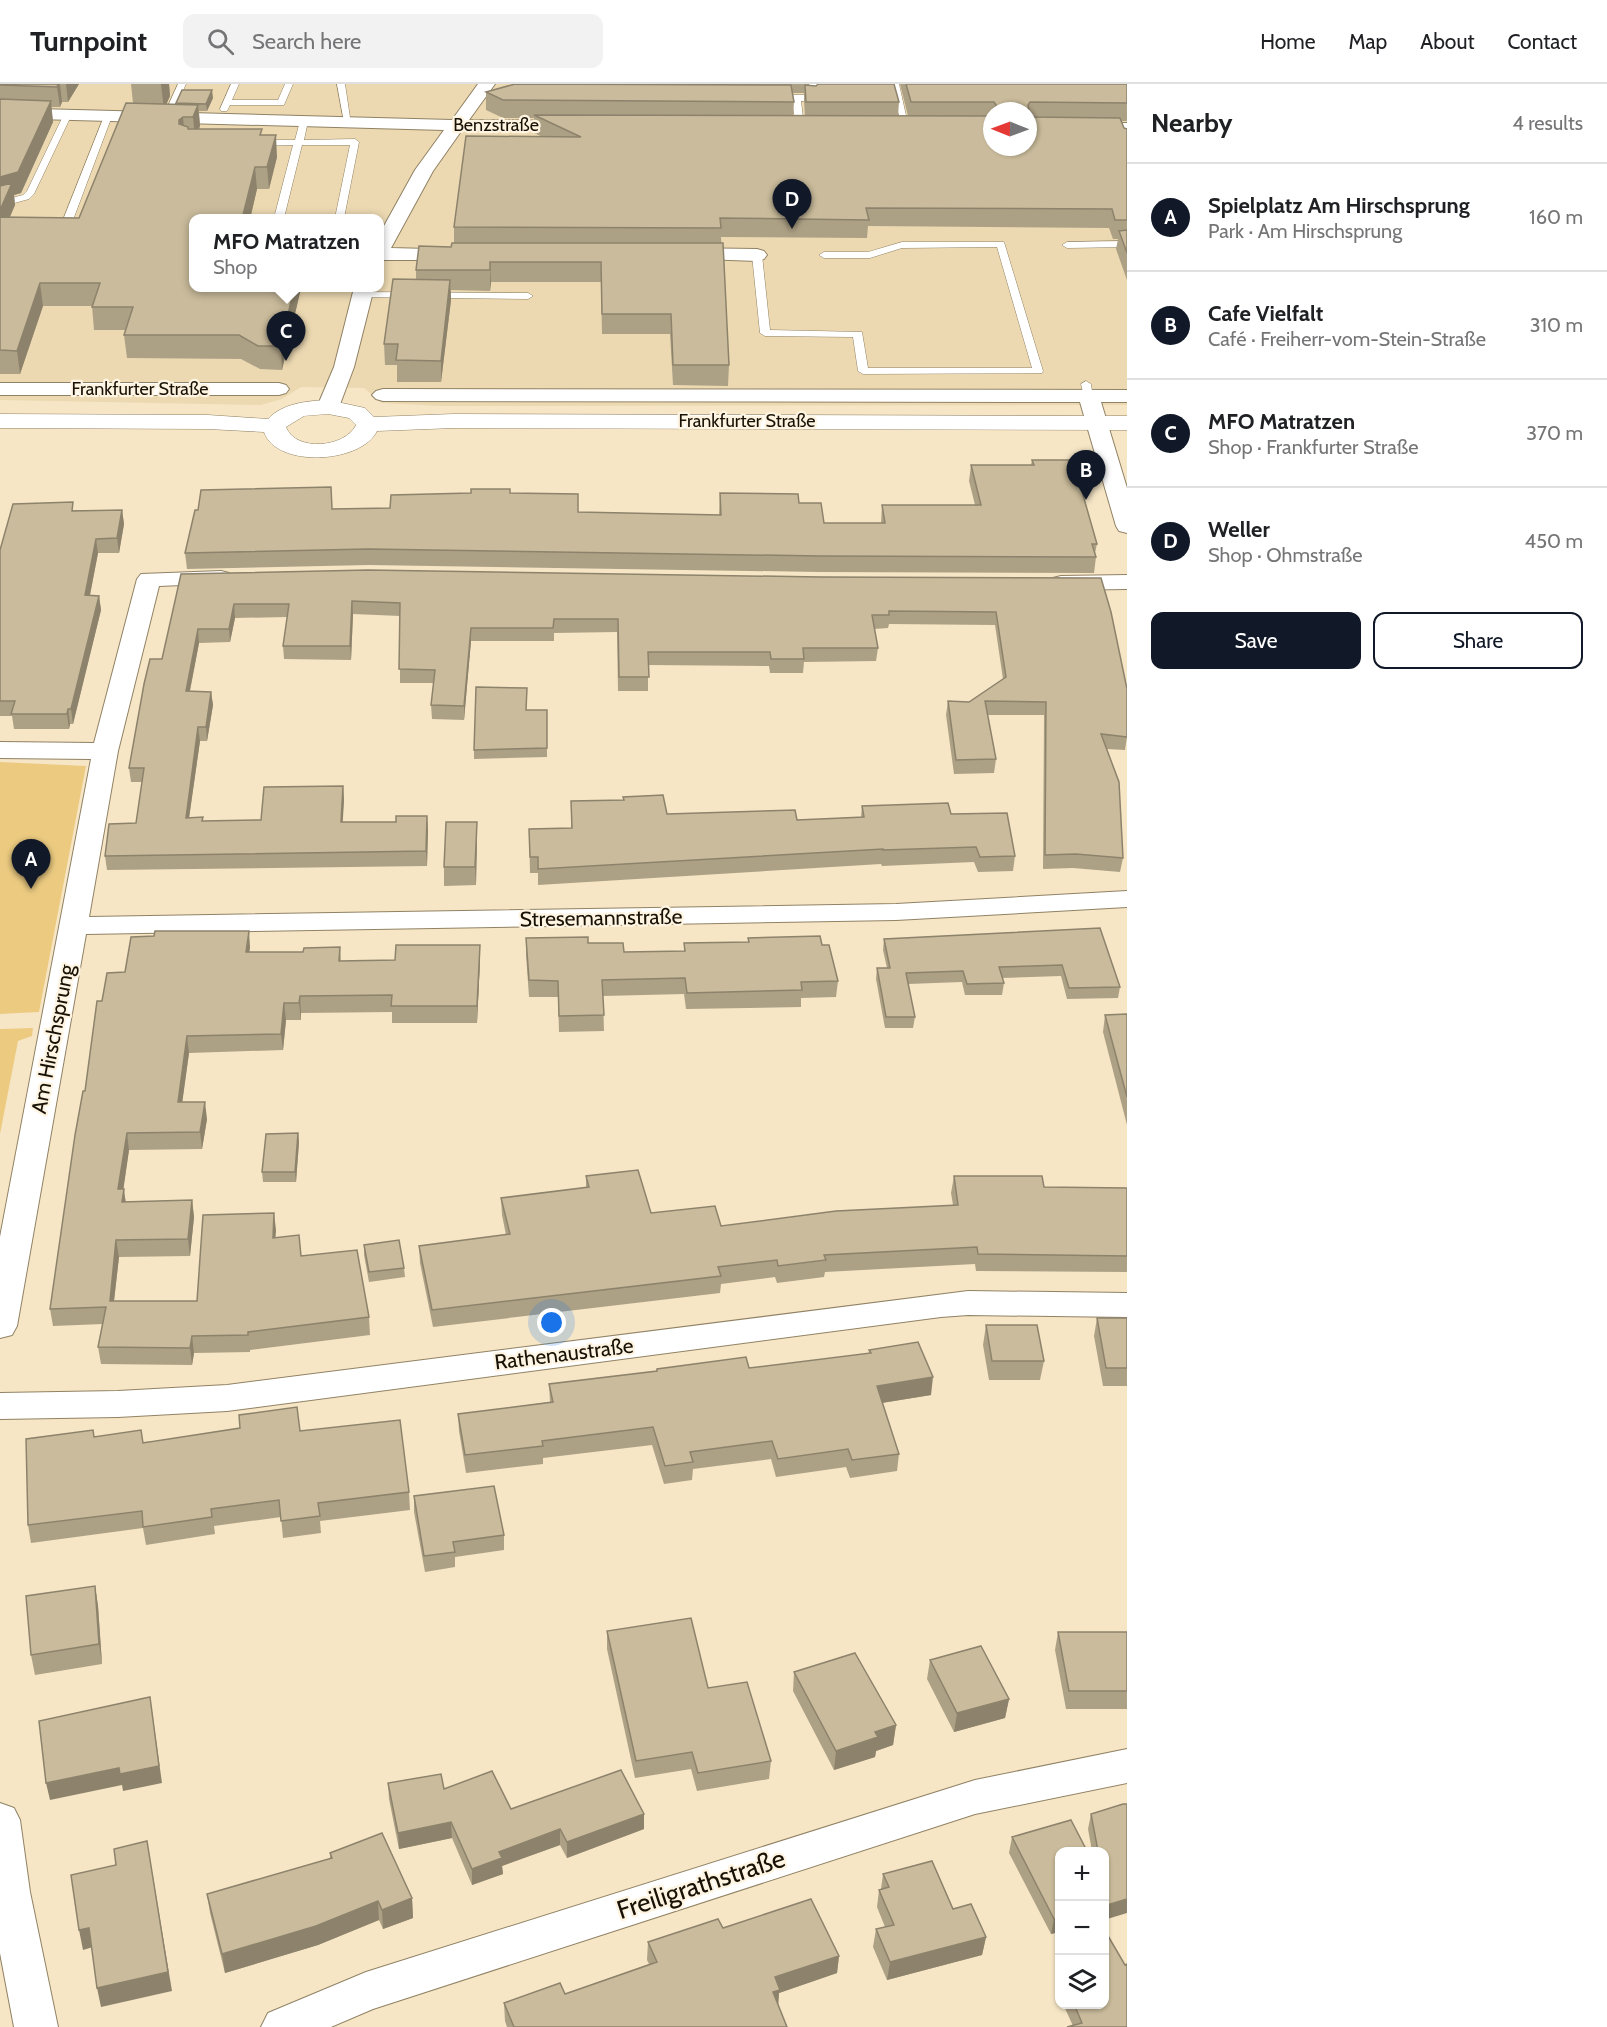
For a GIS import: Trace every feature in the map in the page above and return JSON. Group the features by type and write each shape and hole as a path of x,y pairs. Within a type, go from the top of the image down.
{"street":[{"path":"384,244 424,170 487,84"},
{"name":"Benzstraße","path":"0,112 455,125 598,126"},
{"path":"900,127 927,127"},
{"path":"1037,127 1124,131"},
{"path":"384,253 474,254"},
{"path":"663,254 757,255"},
{"path":"328,407 344,367 363,292"},
{"name":"Frankfurter Straße","path":"0,389 279,389"},
{"path":"1088,390 1095,422 1127,526"},
{"name":"Frankfurter Straße","path":"383,395 1088,390 1127,396"},
{"path":"328,407 357,413 368,424 367,432 356,442 336,449 319,450 289,446 279,441 274,434 274,426 278,420 296,411 328,407"},
{"name":"Frankfurter Straße","path":"0,421 208,422 274,426"},
{"name":"Frankfurter Straße","path":"368,424 454,421 1127,423"},
{"name":"Am Hirschsprung","path":"0,1326 105,751 148,579 240,577"},
{"path":"1040,583 1127,582"},
{"path":"0,750 105,751"},
{"name":"Stresemannstraße","path":"74,926 896,912 1127,899"},
{"name":"Rathenaustraße","path":"0,1406 118,1404 227,1398 941,1305 1127,1305"},
{"name":"Freiligrathstraße","path":"283,2027 366,1992 975,1797 1127,1766"},
{"path":"0,1820 9,1892 36,2027"}],"lane":[{"path":"167,117 182,84"},
{"path":"220,119 235,84"},
{"path":"227,102 281,103 289,84"},
{"path":"341,84 348,122"},
{"path":"761,98 815,98 813,84"},
{"path":"895,84 900,127"},
{"path":"796,98 800,126"},
{"path":"0,204 26,197 32,192 68,114"},
{"path":"68,220 108,116"},
{"path":"280,214 304,121"},
{"path":"242,143 355,142 341,214"},
{"path":"757,255 765,333 858,334 863,371 1038,371 1001,244 902,245 870,255 824,255"},
{"path":"1067,245 1127,244"},
{"path":"363,292 528,296"}],"shaded area":[{"path":"0,84 1127,84 1127,405 441,406 381,403 364,388 301,387 282,399 261,405 0,400"},
{"path":"0,762 86,766 39,1012 0,1014"},
{"path":"33,1028 32,1036 18,1041 0,1134 0,1029"}],"building":[{"path":"0,84 58,84 57,87"},
{"path":"515,84 791,85 794,102 503,100 486,92"},
{"path":"818,84 894,84 899,102 806,102 805,85 816,86"},
{"path":"906,84 1127,84 1127,103 911,102"},
{"path":"182,90 212,90 206,104 176,103"},
{"path":"0,99 51,101 18,172 0,177"},
{"path":"126,103 198,105 193,117 183,117 179,120 179,124 188,129 262,129 260,135 276,135 267,167 255,167 243,214 189,214 189,292 293,292 281,346 258,346 239,335 124,335 133,307 92,307 100,283 40,283 17,351 0,350 0,217 79,218"},
{"path":"534,115 983,116 983,156 1037,156 1037,117 1120,118 1124,128 1127,129 1127,220 1115,220 1112,209 866,208 869,220 720,218 721,228 454,227 466,136 581,137"},
{"path":"12,183 0,210 0,186"},
{"path":"1127,230 1127,253 1119,231"},
{"path":"452,243 723,243 729,365 673,365 671,314 602,314 601,262 490,262 490,270 416,270 419,246 451,247"},
{"path":"393,279 450,280 441,361 396,360 398,344 384,344"},
{"path":"1032,460 1073,460 1097,544 1092,544 1096,557 820,556 368,549 185,553 195,510 198,510 201,490 331,487 332,509 390,508 391,495 471,493 471,489 510,489 510,493 578,494 578,512 721,515 720,493 798,494 799,503 821,503 824,523 885,523 882,505 981,505 971,465 1034,465"},
{"path":"73,502 72,511 122,510 117,538 96,539 85,595 99,596 71,709 68,709 67,714 11,714 15,701 0,701 0,550 13,504"},
{"path":"368,570 820,577 1101,578 1111,612 1127,689 1127,737 1101,734 1119,782 1123,858 1076,854 1045,855 1046,702 985,701 996,759 956,760 948,701 969,702 1006,677 996,612 889,611 889,615 872,615 878,648 803,648 804,659 771,659 770,652 648,652 649,677 619,677 618,619 554,619 553,628 471,628 464,706 431,705 435,670 399,669 400,603 352,601 350,646 283,646 289,604 234,604 229,629 198,629 186,691 211,692 206,727 198,727 186,818 203,817 202,821 261,820 264,787 343,786 341,822 396,822 396,816 427,816 426,851 105,856 109,824 136,823 144,768 129,768 144,684 150,659 162,659 181,574"},
{"path":"476,687 527,688 526,710 547,710 547,748 474,750"},
{"path":"663,795 667,814 795,810 797,820 864,817 862,806 948,803 951,814 1007,813 1015,856 980,857 976,847 883,849 538,869 538,857 530,857 529,829 572,828 571,801 624,800 623,797"},
{"path":"446,822 477,822 475,867 444,867"},
{"path":"1100,928 1120,987 1069,988 1062,965 999,967 1004,983 967,984 963,971 906,973 915,1017 886,1017 877,968 890,968 884,939"},
{"path":"155,931 249,931 246,952 303,952 304,948 340,947 339,961 395,960 396,945 480,945 477,1006 391,1006 392,995 300,996 299,1003 284,1003 281,1034 187,1036 178,1102 205,1102 200,1132 127,1133 118,1189 124,1189 122,1202 192,1200 188,1239 116,1240 110,1301 197,1301 203,1215 274,1213 273,1238 299,1235 301,1256 357,1250 369,1317 248,1332 248,1335 192,1336 190,1348 98,1347 106,1307 50,1309 97,1001 102,1001 107,973 125,972 131,937 154,936"},
{"path":"820,936 822,945 829,945 838,981 801,982 802,990 687,993 685,978 602,980 604,1015 559,1016 558,981 529,980 526,938 588,937 588,943 623,943 624,952 685,951 684,943 749,942 748,938"},
{"path":"1127,1014 1127,1097 1105,1015"},
{"path":"298,1133 295,1172 262,1172 266,1134"},
{"path":"638,1170 651,1213 715,1206 721,1226 836,1211 958,1205 954,1176 1042,1176 1044,1187 1127,1188 1127,1256 978,1254 977,1247 824,1255 826,1260 778,1266 777,1260 718,1267 721,1276 432,1310 419,1246 510,1234 501,1198 589,1187 586,1176"},
{"path":"399,1240 404,1268 369,1272 364,1245"},
{"path":"1097,1318 1127,1318 1127,1368 1106,1368"},
{"path":"986,1325 1037,1325 1044,1361 992,1361"},
{"path":"918,1342 933,1377 877,1386 899,1454 852,1460 848,1449 778,1459 772,1441 690,1452 693,1462 665,1466 653,1427 542,1441 543,1446 465,1455 458,1414 553,1402 549,1384 746,1357 749,1368 871,1353 869,1350"},
{"path":"297,1407 300,1431 400,1420 409,1492 318,1503 320,1516 281,1521 279,1500 211,1509 212,1517 143,1527 142,1511 28,1525 26,1439 93,1430 94,1437 141,1430 143,1443 240,1428 239,1415"},
{"path":"494,1486 504,1535 453,1542 455,1552 424,1556 414,1496"},
{"path":"95,1586 99,1644 31,1655 26,1596"},
{"path":"691,1618 708,1688 747,1682 771,1761 698,1773 692,1752 636,1761 607,1631"},
{"path":"1058,1632 1127,1632 1127,1691 1069,1691"},
{"path":"981,1646 1009,1699 957,1713 930,1660"},
{"path":"855,1653 896,1725 875,1732 878,1737 836,1751 794,1672"},
{"path":"150,1697 159,1766 120,1774 119,1768 46,1783 39,1721"},
{"path":"621,1770 644,1814 567,1842 560,1829 499,1852 502,1858 472,1869 451,1822 398,1833 388,1783 441,1774 444,1789 492,1771 511,1809"},
{"path":"1127,1804 1127,1899 1109,1904 1109,1847 1097,1847 1091,1814"},
{"path":"1071,1820 1085,1847 1055,1847 1055,1919 1054,1919 1012,1837"},
{"path":"382,1833 412,1898 382,1910 378,1901 316,1926 222,1954 207,1894 332,1858 330,1853"},
{"path":"147,1841 168,1972 97,1988 89,1928 79,1930 71,1875 116,1865 114,1849"},
{"path":"932,1861 953,1909 971,1904 986,1937 890,1962 876,1929 894,1925 879,1890 889,1887 883,1874"},
{"path":"811,1899 839,1956 775,1977 780,1990 773,1992 787,2027 514,2027 504,2003 560,1983 565,1994 657,1962 648,1942 718,1919 723,1928"},
{"path":"1109,1938 1125,1965 1127,1964 1127,2027 1067,2027 1082,2023 1076,2009 1109,2009"}],"place":[{"name":"Weller","path":"792,229"},
{"name":"MFO Matratzen","path":"286,361"},
{"name":"Cafe Vielfalt","path":"1086,500"},
{"name":"Spielplatz Am Hirschsprung","path":"31,889"}]}
